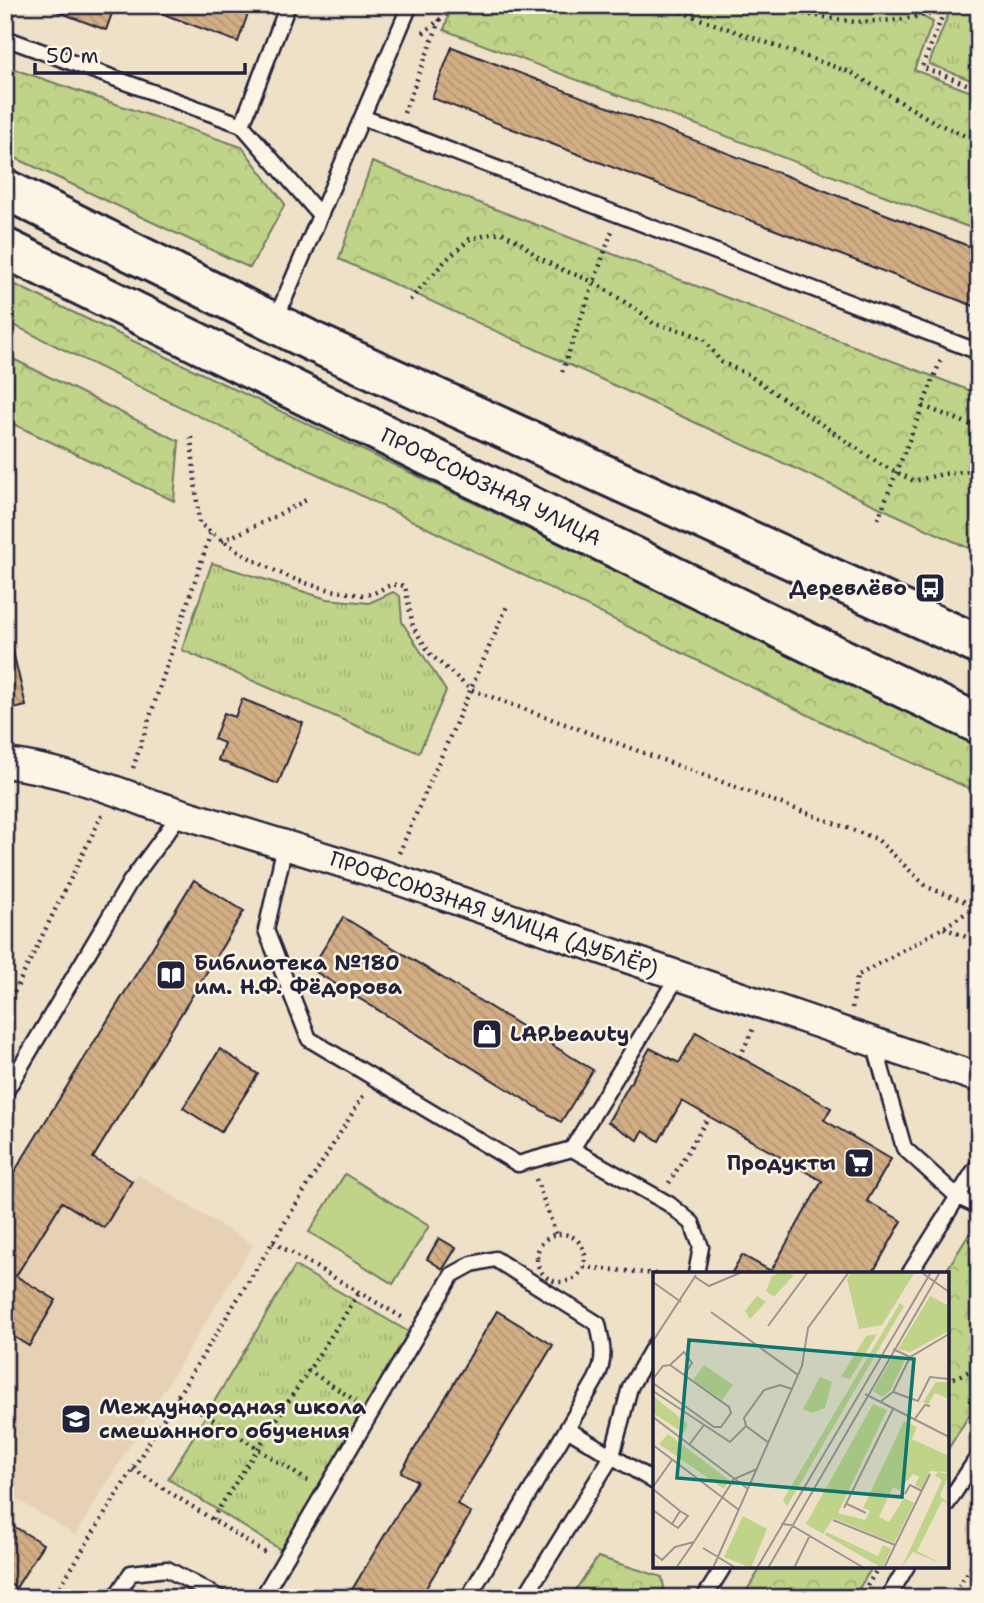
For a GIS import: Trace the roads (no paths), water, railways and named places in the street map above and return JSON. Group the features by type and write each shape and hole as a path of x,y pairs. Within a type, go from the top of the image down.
{"main road":[{"path":"5,190 274,323 979,645"},
{"name":"ПРОФСОЮЗНАЯ УЛИЦА","path":"5,247 979,724"}],"street":[{"name":"ПРОФСОЮЗНАЯ УЛИЦА (ДУБЛЁР)","path":"5,763 30,766 114,789 181,813 389,877 979,1078"}],"lane":[{"path":"242,125 288,5"},
{"path":"274,323 410,5"},
{"path":"5,38 242,125 320,215"},
{"path":"362,117 979,352"},
{"path":"5,1093 130,882 181,813"},
{"path":"285,845 267,930 309,1039 518,1164 572,1149 678,976"},
{"path":"874,1043 904,1147 958,1197 979,1207"},
{"path":"572,1149 660,1199 692,1223 701,1247 696,1272"},
{"path":"910,1272 979,1163"},
{"path":"262,1598 452,1275 472,1264 495,1259 598,1324 604,1350 601,1370 468,1598"},
{"path":"524,1598 612,1456 629,1387 653,1347"},
{"path":"567,1429 653,1481"},
{"path":"949,1501 979,1455"},
{"path":"704,1598 723,1568"},
{"path":"888,1598 906,1568"},
{"path":"116,1598 131,1573 167,1569 220,1598"}],"place":[{"name":"Деревлёво","path":"930,588"},
{"name":"Библиотека №180 им. Н.Ф. Фёдорова","path":"171,975"},
{"name":"LAP.beauty","path":"487,1034"},
{"name":"Продукты","path":"859,1163"},
{"name":"Международная школа смешанного обучения","path":"76,1419"}]}
